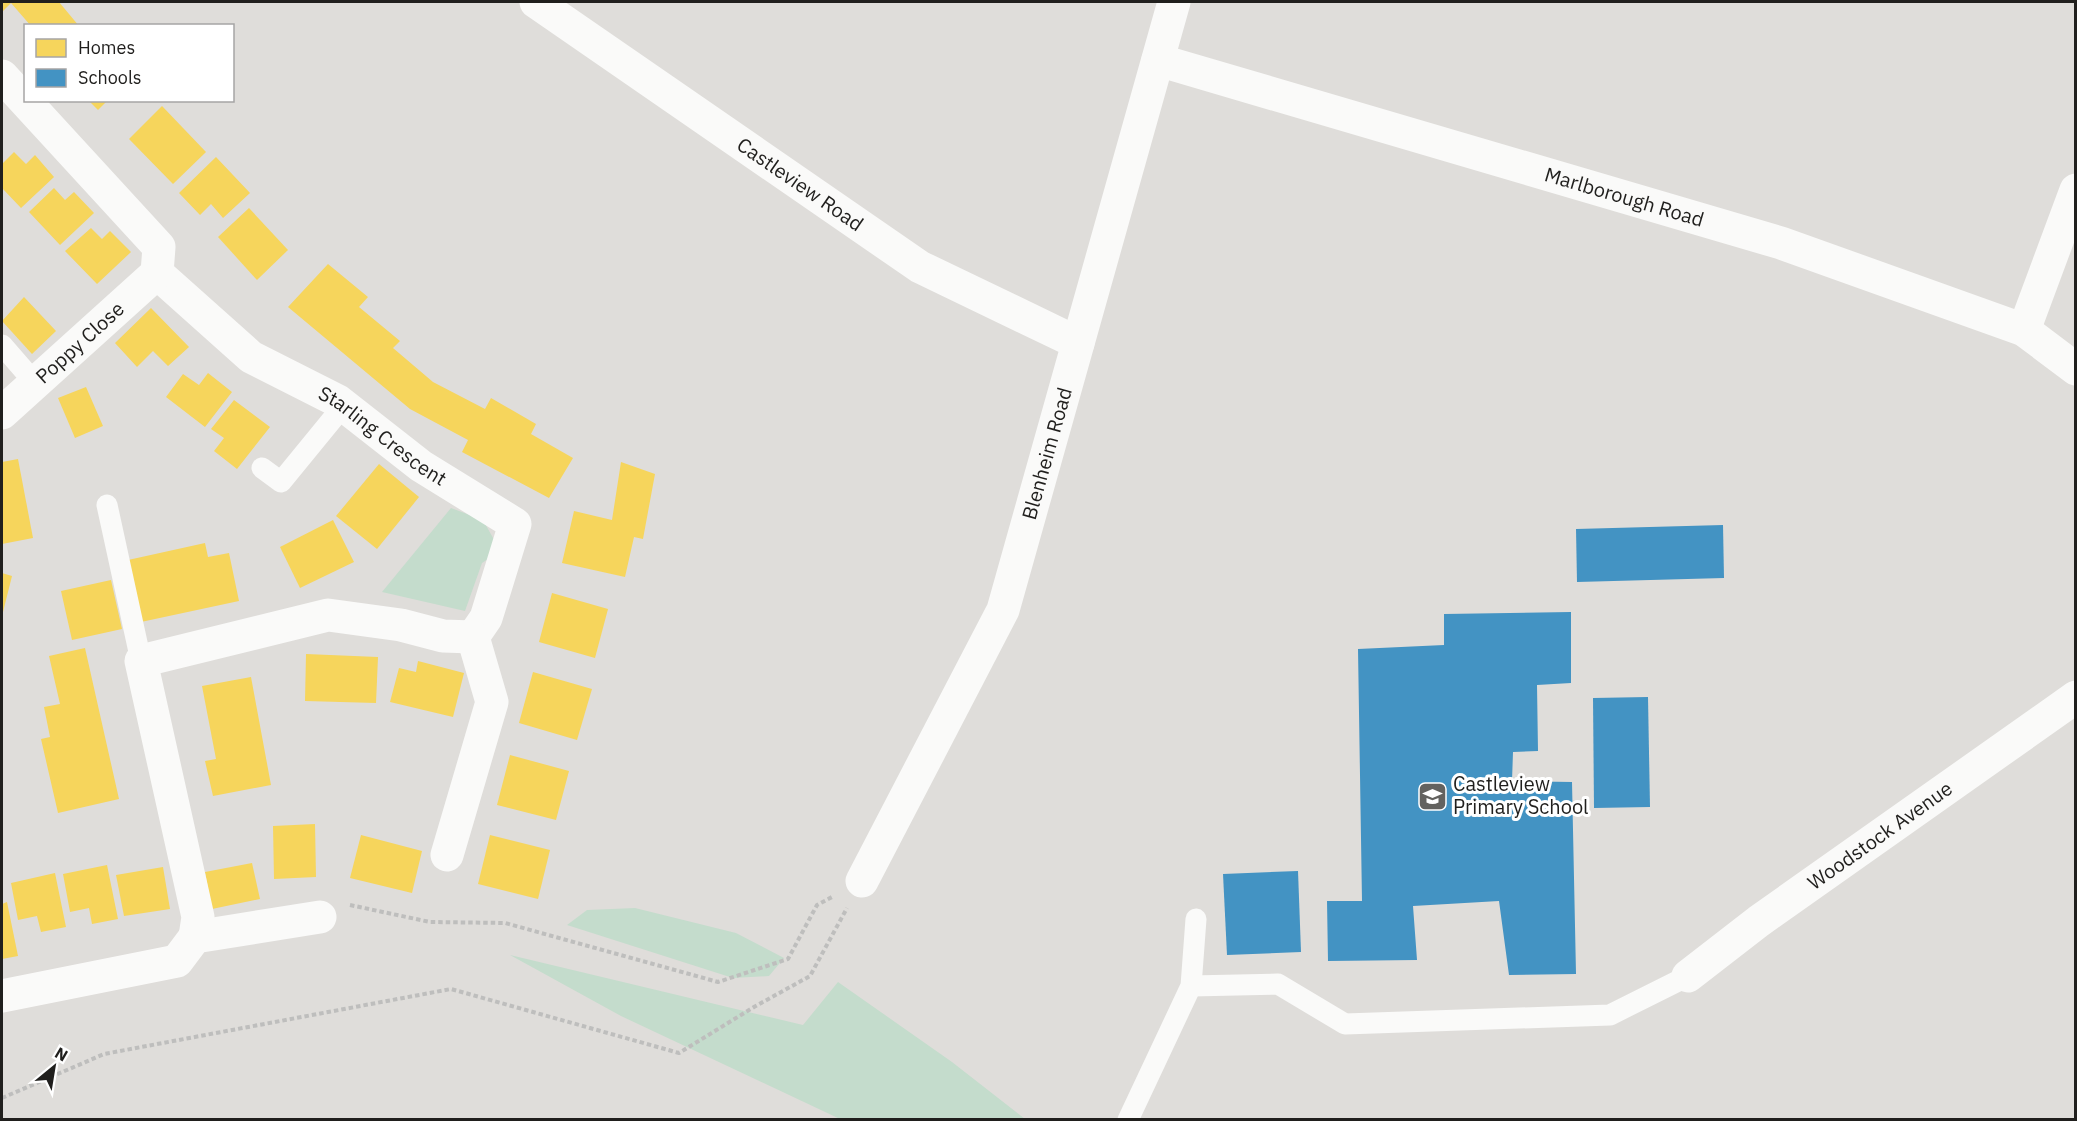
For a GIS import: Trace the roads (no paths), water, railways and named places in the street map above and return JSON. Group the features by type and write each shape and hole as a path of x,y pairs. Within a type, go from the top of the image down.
{"street":[{"name":"Castleview Road","path":"536,2 920,267 1078,343"},
{"name":"Blenheim Road","path":"862,881 1004,610 1174,2"},
{"name":"Marlborough Road","path":"1158,60 1781,243 2024,330 2076,369"},
{"path":"2,76 24,100"},
{"path":"26,102 159,247 157,273"},
{"path":"2024,330 2076,190"},
{"name":"Poppy Close","path":"2,413 157,273"},
{"name":"Starling Crescent","path":"157,273 251,357 344,405 421,466 515,524 486,618 473,637"},
{"path":"2,996 177,961 195,937 198,917 141,661 328,615 401,625 443,636 473,637 492,702 447,855"},
{"name":"Woodstock Avenue","path":"1688,976 1768,914 2076,697"},
{"path":"195,937 320,917"}],"lane":[{"path":"2,345 35,383"},
{"path":"262,468 281,482 344,405"},
{"path":"107,505 141,661"},
{"path":"1128,1119 1191,986 1196,919"},
{"path":"1191,986 1278,984 1345,1024 1610,1015 1688,976"}],"place":[{"name":"Castleview Primary School","path":"1432,796"}]}
